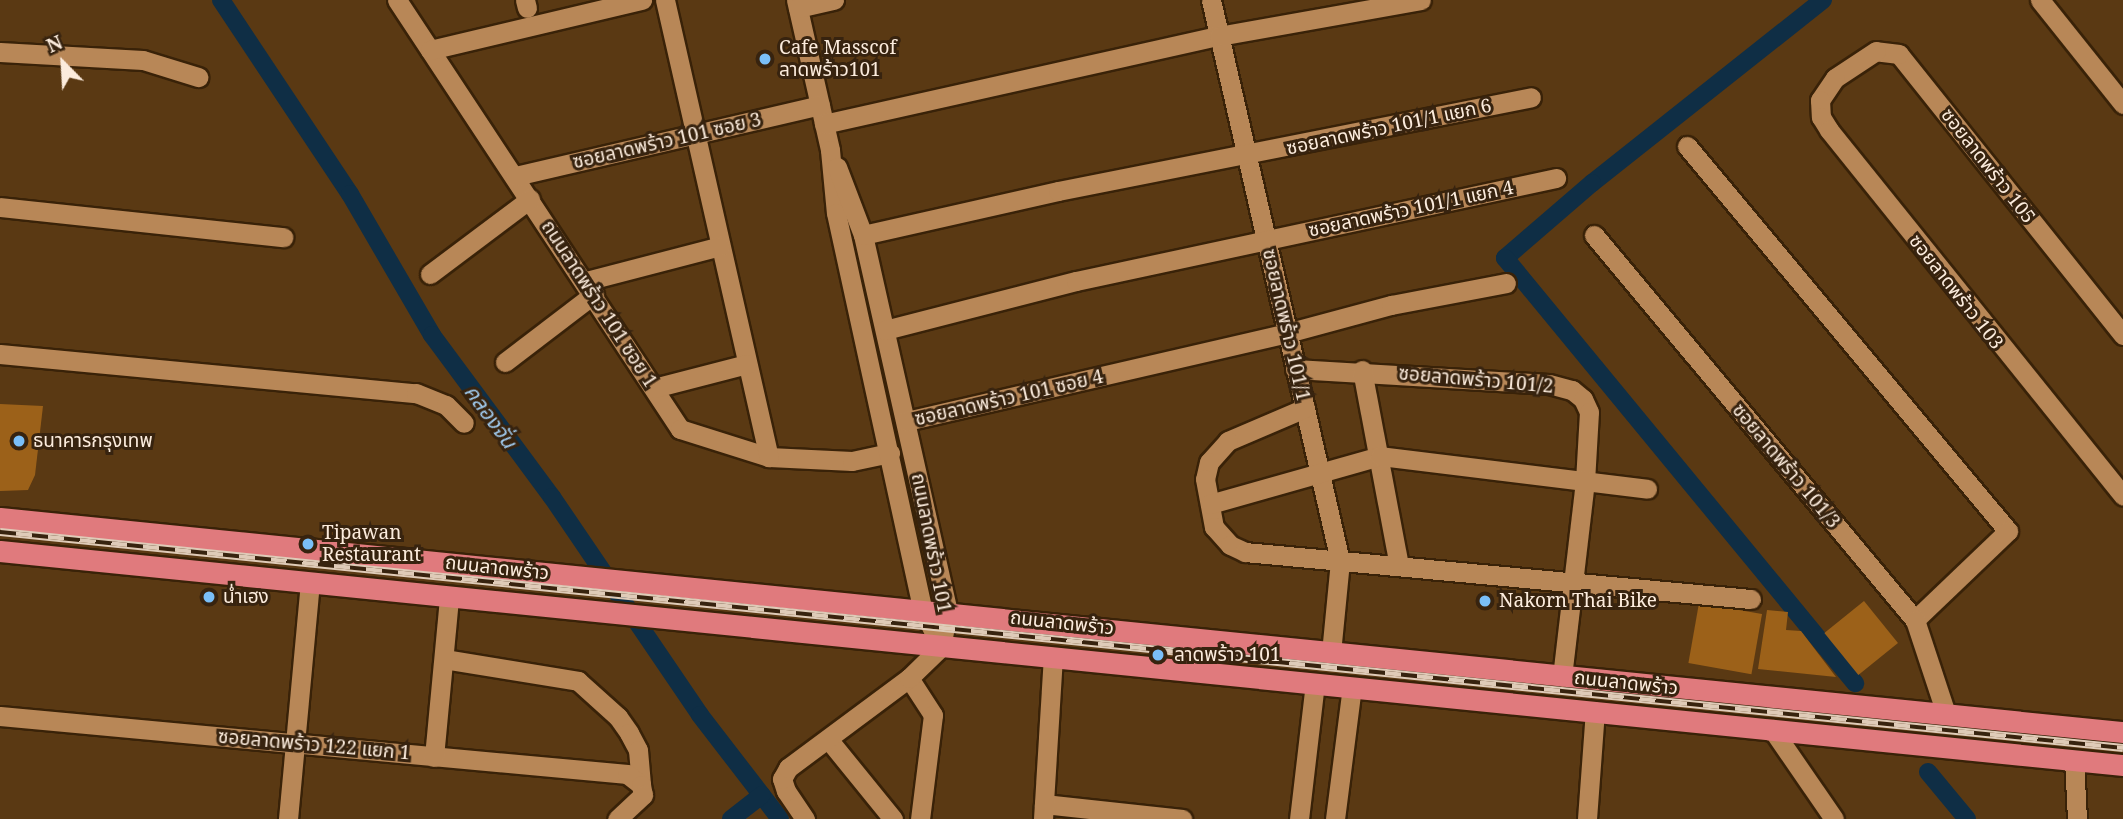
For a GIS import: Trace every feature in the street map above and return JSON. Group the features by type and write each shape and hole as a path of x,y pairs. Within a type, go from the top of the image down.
{"main road":[{"name":"ถนนลาดพร้าว","path":"0,518 631,582 922,608 1562,677 2123,732"},
{"name":"ถนนลาดพร้าว","path":"0,551 2123,765"}],"street":[{"name":"ถนนลาดพร้าว 101 ซอย 1","path":"397,0 590,288 680,429 769,457 852,461 890,453"},
{"path":"430,50 582,7 642,0"},
{"path":"664,0 769,457"},
{"path":"797,4 834,0"},
{"name":"ซอยลาดพร้าว 101/1","path":"1211,0 1340,561 1331,653"},
{"name":"ซอยลาดพร้าว 101 ซอย 3","path":"515,176 695,135 1034,78 1219,36 1421,0"},
{"path":"2040,0 2123,104"},
{"name":"ถนนลาดพร้าว 101","path":"797,4 830,150 836,213 922,608 941,647"},
{"name":"ซอยลาดพร้าว 105","path":"1835,78 1875,51 1899,54 2123,335"},
{"path":"0,52 143,60 198,77"},
{"name":"ซอยลาดพร้าว 103","path":"1835,78 1820,100 1821,117 1829,130 2123,496"},
{"name":"ซอยลาดพร้าว 101/1 แยก 6","path":"863,234 1058,191 1247,157 1531,97"},
{"path":"1687,146 2008,531 1915,620"},
{"name":"ถนนลาดพร้าว 101","path":"830,150 863,234 948,611 941,647"},
{"name":"ซอยลาดพร้าว 101/1 แยก 4","path":"885,330 1076,281 1556,178"},
{"path":"430,274 530,199"},
{"path":"0,207 284,237"},
{"name":"ซอยลาดพร้าว 101/3","path":"1594,235 1915,620 1946,714"},
{"path":"505,362 590,288 720,246"},
{"name":"ซอยลาดพร้าว 101 ซอย 4","path":"905,421 1287,334 1391,305 1506,283"},
{"path":"0,354 416,393 446,405 464,423"},
{"path":"654,388 747,364"},
{"name":"ซอยลาดพร้าว 101/2","path":"1295,369 1362,370 1572,390 1589,412 1585,481 1571,580 1562,677"},
{"path":"1362,370 1399,566"},
{"path":"1305,408 1228,441 1217,451 1205,479 1219,537 1245,552 1571,580 1751,599"},
{"path":"1210,504 1380,456 1647,489"},
{"path":"288,819 310,582"},
{"path":"434,757 449,597"},
{"path":"806,819 782,779 788,768 909,678 941,647"},
{"path":"1053,657 1044,812 1182,819"},
{"path":"444,659 578,681 618,717 638,750 634,780 643,796 617,819"},
{"path":"909,678 933,715 920,819"},
{"path":"1299,819 1315,683"},
{"path":"1335,819 1352,687"},
{"path":"1587,819 1595,710"},
{"name":"ซอยลาดพร้าว 122 แยก 1","path":"0,716 434,757 634,780"},
{"path":"1772,729 1834,819"},
{"path":"828,739 893,819"},
{"path":"2074,760 2077,819"}],"building":[{"name":"ธนาคารกรุงเทพ","path":"0,404 43,406 35,475 28,490 0,491"},
{"path":"1864,601 1898,643 1858,675 1824,633"},
{"path":"1699,603 1762,614 1751,674 1688,663"},
{"path":"1767,610 1788,612 1786,630 1801,631 1836,677 1758,669"}],"waterway":[{"name":"คลองจั่น","path":"221,0 350,194 432,335 552,497 700,715 780,819"},
{"path":"1823,0 1592,183 1505,258 1855,683"},
{"path":"1928,772 1967,819"},
{"path":"731,819 762,795"}],"railway":[{"path":"0,532 2123,748"}],"place":[{"name":"Cafe Masscof ลาดพร้าว101","path":"765,59"},
{"name":"ธนาคารกรุงเทพ","path":"19,441"},
{"name":"Tipawan Restaurant","path":"308,544"},
{"name":"น่ำเฮง","path":"209,597"},
{"name":"Nakorn Thai Bike","path":"1485,601"},
{"name":"ลาดพร้าว 101","path":"1158,655"}]}
